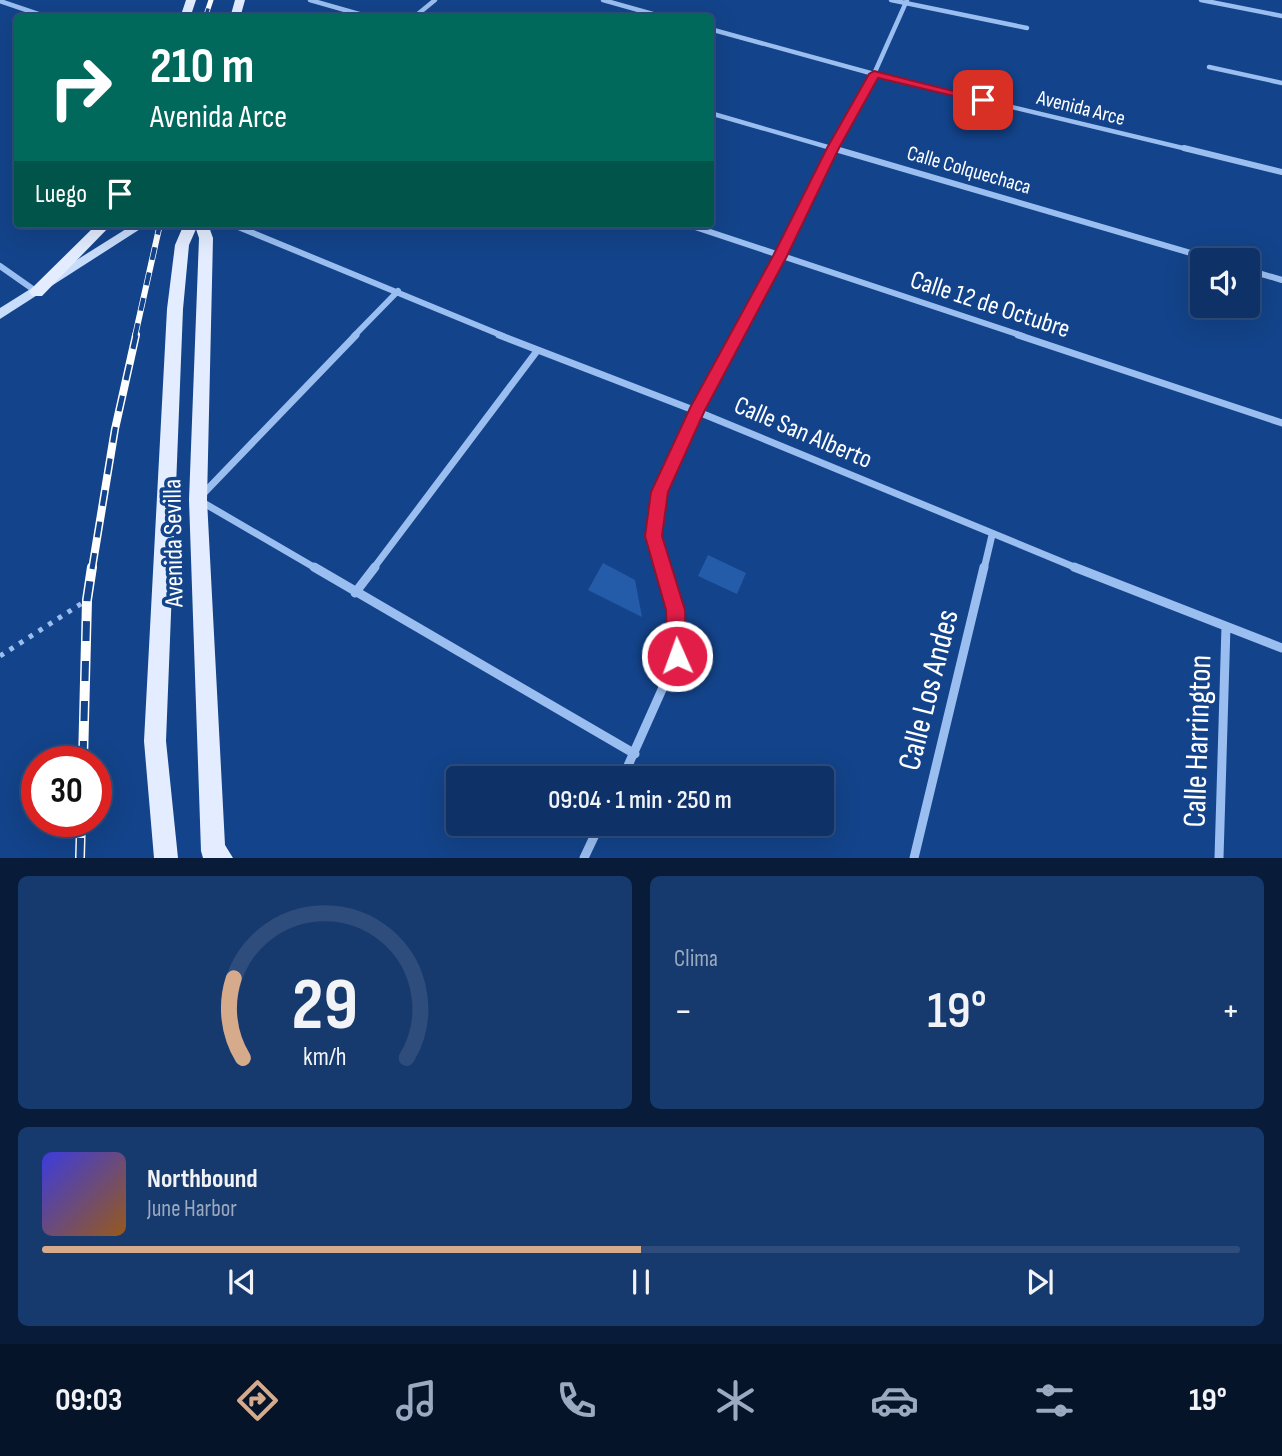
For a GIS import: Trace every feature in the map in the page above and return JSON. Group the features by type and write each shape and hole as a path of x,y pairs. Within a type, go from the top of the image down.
{"main road":[{"path":"37,292 100,228"},
{"name":"Avenida Sevilla","path":"166,858 155,741 176,309 181,244 189,228"},
{"name":"Avenida Sevilla","path":"202,228 206,238 198,500 213,851 221,858"}],"street":[{"path":"310,0 359,14"},
{"path":"418,14 435,0"},
{"path":"603,0 653,14"},
{"path":"891,0 1027,28"},
{"path":"1201,0 1282,16"},
{"path":"0,1 38,14"},
{"path":"629,766 677,656 675,610 653,536 660,492 696,411 874,74 906,2"},
{"name":"Avenida Arce","path":"714,30 874,74 1282,172"},
{"path":"1209,67 1282,83"},
{"name":"Calle Colquechaca","path":"714,114 1190,253"},
{"path":"0,314 136,228"},
{"name":"Calle San Alberto","path":"241,228 537,351 696,411 992,535 1282,648"},
{"name":"Calle 12 de Octubre","path":"698,228 1282,423"},
{"path":"0,267 37,292"},
{"path":"1260,274 1282,280"},
{"path":"398,291 198,500 635,754"},
{"path":"355,593 537,351"},
{"name":"Calle Los Andes","path":"914,858 992,535"},
{"name":"Calle Harrington","path":"1219,858 1226,626"},
{"path":"584,858 594,836"}],"path":[{"path":"0,656 87,600"}],"shaded area":[{"path":"708,555 746,573 737,594 698,576"},
{"path":"603,563 635,580 642,617 588,590"}],"railway":[{"path":"206,14 211,0"},
{"path":"135,336 159,228"},
{"path":"92,569 115,429 136,335"},
{"path":"83,746 87,600 92,567"},
{"path":"80,858 81,837"}],"route":[{"path":"677,656 675,610 653,536 660,492 696,411 780,256 833,148 874,74 983,100"}]}
